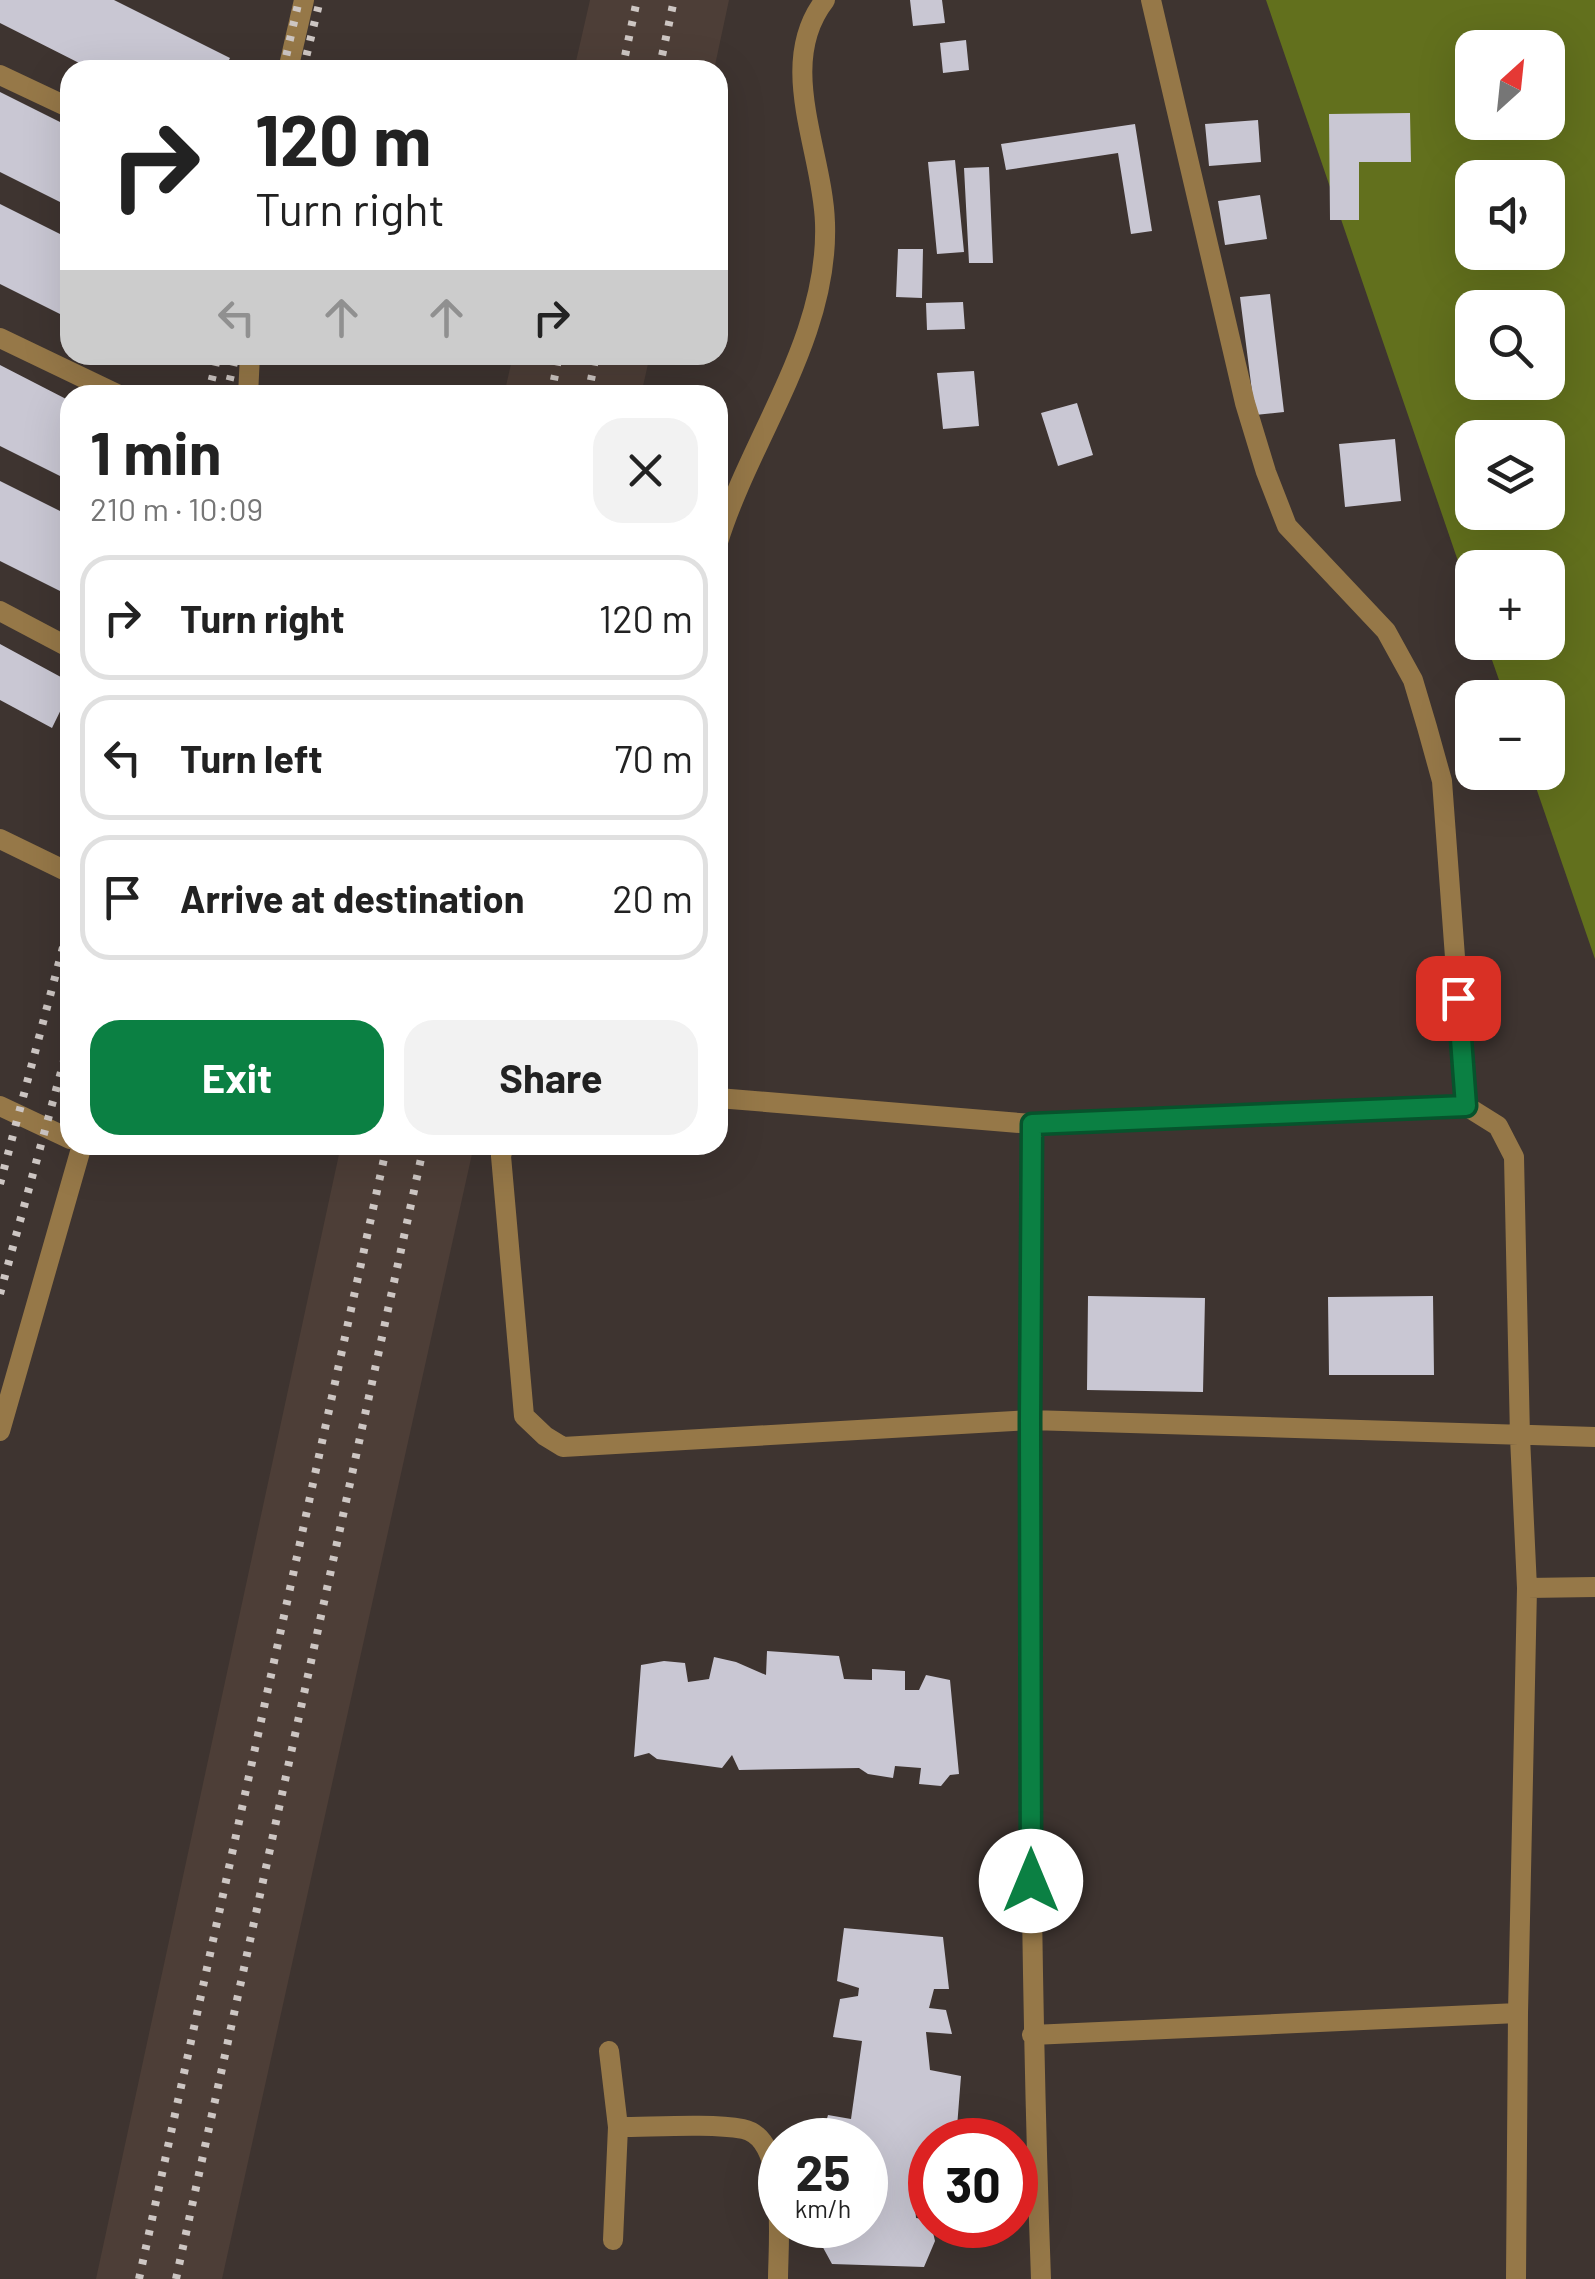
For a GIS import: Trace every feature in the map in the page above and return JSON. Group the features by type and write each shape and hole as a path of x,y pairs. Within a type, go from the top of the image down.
{"street":[{"path":"290,60 304,0"},
{"path":"728,508 791,372 818,298 826,223 807,110 802,51 816,12 825,0"},
{"path":"1151,0 1244,403 1266,472 1287,526 1386,630 1413,680 1427,726 1442,781 1466,1106"},
{"path":"0,75 60,103"},
{"path":"0,338 98,385"},
{"path":"0,611 60,643"},
{"path":"0,839 60,867"},
{"path":"728,1099 1032,1124 1466,1106 1498,1126 1514,1157 1527,1588 1516,2279"},
{"path":"0,1106 60,1134"},
{"path":"1032,1124 1032,2034 1041,2279"},
{"path":"0,1431 79,1155"},
{"path":"501,1155 524,1416 544,1436 563,1447 1030,1420 1595,1437"},
{"path":"1527,1588 1595,1587"},
{"path":"1032,2034 1518,2013"},
{"path":"610,2051 618,2127 613,2240"},
{"path":"618,2127 747,2129 766,2146 776,2174 778,2279"}],"shaded area":[{"path":"590,0 729,0 716,60 576,60"},
{"path":"511,365 648,365 643,385 506,385"},
{"path":"339,1155 472,1155 222,2279 96,2279"}],"green space":[{"path":"1266,0 1595,0 1595,959 1537,790 1565,790 1565,680 1499,680 1492,660 1565,660 1565,550 1455,552"}],"building":[{"path":"0,0 114,0 230,58 73,60 0,23"},
{"path":"910,0 942,0 945,23 913,26"},
{"path":"966,40 969,70 943,73 940,43"},
{"path":"0,92 60,122 60,202 0,172"},
{"path":"1410,113 1411,162 1359,162 1359,220 1330,220 1329,114"},
{"path":"1258,120 1261,162 1209,166 1205,124"},
{"path":"1135,124 1152,231 1131,234 1118,153 1006,170 1001,144"},
{"path":"955,160 964,252 937,254 928,162"},
{"path":"989,167 993,263 969,263 964,168"},
{"path":"1260,195 1267,239 1225,245 1218,201"},
{"path":"0,204 60,234 60,314 0,284"},
{"path":"898,249 923,249 922,298 896,297"},
{"path":"1270,294 1284,412 1255,415 1240,297"},
{"path":"963,302 965,329 927,330 926,303"},
{"path":"0,365 60,396 60,476 0,446"},
{"path":"974,371 979,426 943,429 937,373"},
{"path":"1077,403 1093,455 1058,466 1041,413"},
{"path":"1395,439 1401,501 1345,507 1339,444"},
{"path":"0,481 60,511 60,591 0,561"},
{"path":"0,644 60,677 60,712 52,728 0,700"},
{"path":"1088,1296 1205,1298 1203,1392 1087,1390"},
{"path":"1433,1296 1434,1375 1329,1375 1328,1297"},
{"path":"767,1651 839,1656 844,1679 872,1680 872,1669 905,1671 905,1690 919,1690 926,1675 950,1680 959,1774 950,1775 941,1786 919,1784 921,1768 895,1766 893,1778 868,1774 859,1768 739,1770 732,1755 722,1768 657,1759 649,1753 634,1757 641,1665 685,1663 688,1682 709,1679 714,1657 766,1675"},
{"path":"844,1928 943,1937 949,1989 934,1989 929,2008 946,2010 952,2034 926,2032 930,2070 961,2076 958,2118 908,2118 908,2248 932,2248 924,2267 832,2264 823,2248 888,2248 888,2118 851,2118 862,2041 833,2037 840,1999 858,1996 859,1988 837,1981"}],"railway":[{"path":"285,60 299,0"},
{"path":"305,60 320,0"},
{"path":"624,60 637,0"},
{"path":"661,60 674,0"},
{"path":"210,385 216,365"},
{"path":"228,385 234,365"},
{"path":"553,385 557,365"},
{"path":"590,385 594,365"},
{"path":"0,1184 60,959"},
{"path":"0,1294 60,1075"},
{"path":"139,2279 385,1155"},
{"path":"176,2279 422,1155"}],"route":[{"path":"1031,1881 1032,1124 1466,1106 1458,998"}]}
